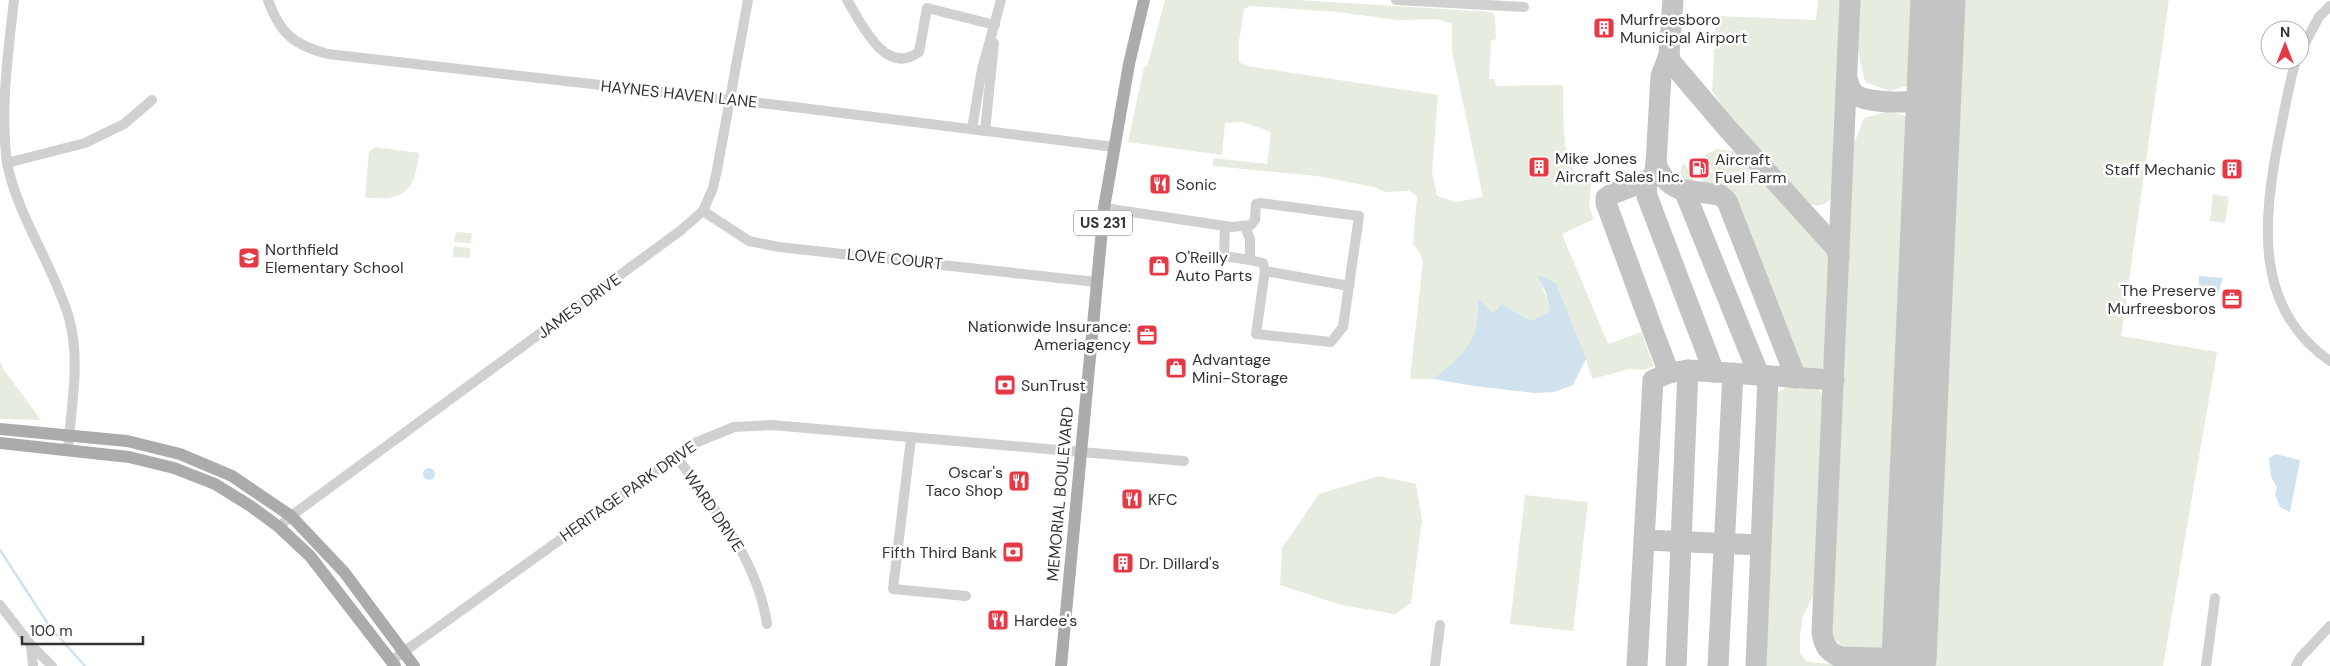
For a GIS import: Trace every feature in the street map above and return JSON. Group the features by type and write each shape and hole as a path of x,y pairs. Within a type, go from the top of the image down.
{"main road":[{"name":"MEMORIAL BOULEVARD","path":"1061,666 1104,208 1129,64 1144,0"},
{"path":"0,428 127,441 180,454 232,476 291,516 344,572 414,666"},
{"path":"0,443 129,457 174,468 215,484 249,505 279,527 310,556 393,664"}],"street":[{"path":"14,0 1,110 7,163 23,215 60,292 69,319 76,357 68,450"},
{"name":"HAYNES HAVEN LANE","path":"268,0 286,34 295,42 328,54 731,100 1114,148"},
{"name":"JAMES DRIVE","path":"279,527 291,516 615,281 703,211 713,188 717,170 748,0"},
{"path":"847,0 878,48 900,60 910,59 919,52 927,8 995,25"},
{"path":"972,130 982,69 1001,0"},
{"path":"1396,0 1524,7"},
{"path":"2310,33 2319,16 2330,6"},
{"path":"986,131 995,25"},
{"path":"2293,70 2288,86 2270,189 2267,245 2273,283 2282,308 2314,350 2330,361"},
{"path":"7,163 85,143 124,124 152,100"},
{"path":"1104,208 1225,226 1245,227 1252,225 1255,220 1256,204 1260,202 1359,216 1343,327 1331,342 1256,334 1265,271 1263,263 1224,256 1225,226"},
{"name":"LOVE COURT","path":"703,211 749,241 779,247 1096,282"},
{"path":"1245,227 1250,239 1250,260"},
{"path":"1265,271 1348,286"},
{"name":"HERITAGE PARK DRIVE","path":"393,664 404,652 676,456 695,443 734,427 768,424 1184,461"},
{"path":"911,438 893,589 966,596"},
{"name":"WARD DRIVE","path":"676,456 729,528 758,584 767,624"},
{"path":"2206,666 2215,598"},
{"path":"0,605 31,646 52,666"},
{"path":"1435,666 1440,625"},
{"path":"2296,666 2300,658 2330,626"},
{"path":"31,646 33,666"}],"shaded area":[{"path":"1165,0 1297,0 1492,12 1495,16 1496,39 1491,41 1489,79 1495,79 1496,86 1563,85 1565,142 1568,156 1573,168 1580,177 1591,183 1589,207 1594,219 1562,234 1608,344 1641,332 1654,366 1644,370 1629,369 1593,379 1556,283 1538,274 1551,312 1532,322 1511,309 1493,313 1478,299 1479,320 1474,337 1463,355 1433,379 1410,379 1423,262 1420,253 1413,244 1417,196 1409,191 1386,192 1374,187 1317,176 1213,166 1213,158 1267,164 1271,132 1243,122 1225,123 1222,155 1128,142 1144,67 1147,67","holes":["1251,6 1338,12 1398,20 1437,19 1452,24 1452,51 1483,197 1456,202 1437,196 1432,172 1438,95 1247,66 1239,62 1239,41 1244,9"]},
{"path":"1818,0 1843,0 1835,190 1827,202 1816,205 1806,203 1743,137 1712,91 1716,16 1816,20"},
{"path":"1857,0 1921,0 1917,83 1890,91 1865,82 1856,42"},
{"path":"1957,0 2169,0 2121,336 2217,352 2163,666 1930,666"},
{"path":"1889,111 1915,119 1893,640 1881,651 1848,651 1830,635 1850,154 1864,118"},
{"path":"375,147 419,153 414,177 405,192 398,196 389,198 365,197 369,151"},
{"path":"1717,149 1739,152 1827,248 1831,257 1829,359 1822,368 1814,372 1805,370 1798,362 1732,193 1706,187 1701,178 1713,172 1705,155"},
{"path":"1685,163 1695,185 1687,184 1680,178 1681,167"},
{"path":"2213,194 2229,197 2225,223 2210,221"},
{"path":"456,232 472,233 471,243 454,242"},
{"path":"454,246 470,248 470,258 453,257"},
{"path":"0,362 4,370 41,420 0,419"},
{"path":"1792,383 1815,388 1823,394 1827,406 1818,587 1803,616 1800,653 1806,661 1817,663 1907,666 1764,666 1775,395"},
{"path":"1379,476 1416,484 1422,520 1411,603 1395,614 1341,605 1280,585 1282,548 1319,494"},
{"path":"1525,495 1588,502 1573,631 1510,624"}],"water":[{"path":"1537,274 1556,283 1586,359 1573,385 1554,392 1535,393 1433,379 1454,362 1468,346 1476,326 1478,299 1493,313 1502,304 1531,321 1550,312 1546,293"},
{"path":"2199,276 2223,278 2218,294 2199,293"},
{"path":"2276,454 2300,460 2290,512 2280,507 2275,495 2277,487 2271,477 2269,458"},
{"path":"427,468 431,468 435,474 431,480 427,480 423,476 423,472"}],"waterway":[{"path":"0,550 50,627 85,666"}],"taxiway":[{"path":"1673,0 1669,55 1671,62 1727,128 1836,248 1839,258"},
{"path":"1850,0 1822,633 1828,648 1841,657 1909,659"},
{"path":"1656,163 1661,76 1669,55"},
{"path":"1847,78 1852,92 1862,98 1903,102 1921,100 1926,97 1931,90 1935,75"},
{"path":"1913,102 1927,109 1933,121"},
{"path":"1714,372 1688,370 1669,373 1606,203 1606,198 1610,195 1650,179 1655,172 1656,163 1667,181 1675,187 1684,190 1759,375"},
{"path":"1650,179 1646,186 1647,196 1714,372 1834,380"},
{"path":"1684,190 1720,195 1727,201 1796,378"},
{"path":"1676,666 1688,370"},
{"path":"1637,666 1653,380 1669,373"},
{"path":"1718,666 1733,373"},
{"path":"1756,666 1768,376"},
{"path":"1644,540 1760,545"}],"runway":[{"path":"1909,659 1938,0"}],"place":[{"name":"Murfreesboro Municipal Airport","path":"1604,28"},
{"name":"Mike Jones Aircraft Sales Inc.","path":"1539,167"},
{"name":"Aircraft Fuel Farm","path":"1699,168"},
{"name":"Staff Mechanic","path":"2232,169"},
{"name":"Sonic","path":"1160,184"},
{"name":"Northfield Elementary School","path":"249,258"},
{"name":"O'Reilly Auto Parts","path":"1159,266"},
{"name":"The Preserve Murfreesboros","path":"2232,299"},
{"name":"Nationwide Insurance: Ameriagency","path":"1147,335"},
{"name":"Advantage Mini-Storage","path":"1176,368"},
{"name":"SunTrust","path":"1005,385"},
{"name":"Oscar's Taco Shop","path":"1019,481"},
{"name":"KFC","path":"1132,499"},
{"name":"Fifth Third Bank","path":"1013,552"},
{"name":"Dr. Dillard's","path":"1123,563"},
{"name":"Hardee's","path":"998,620"}]}
